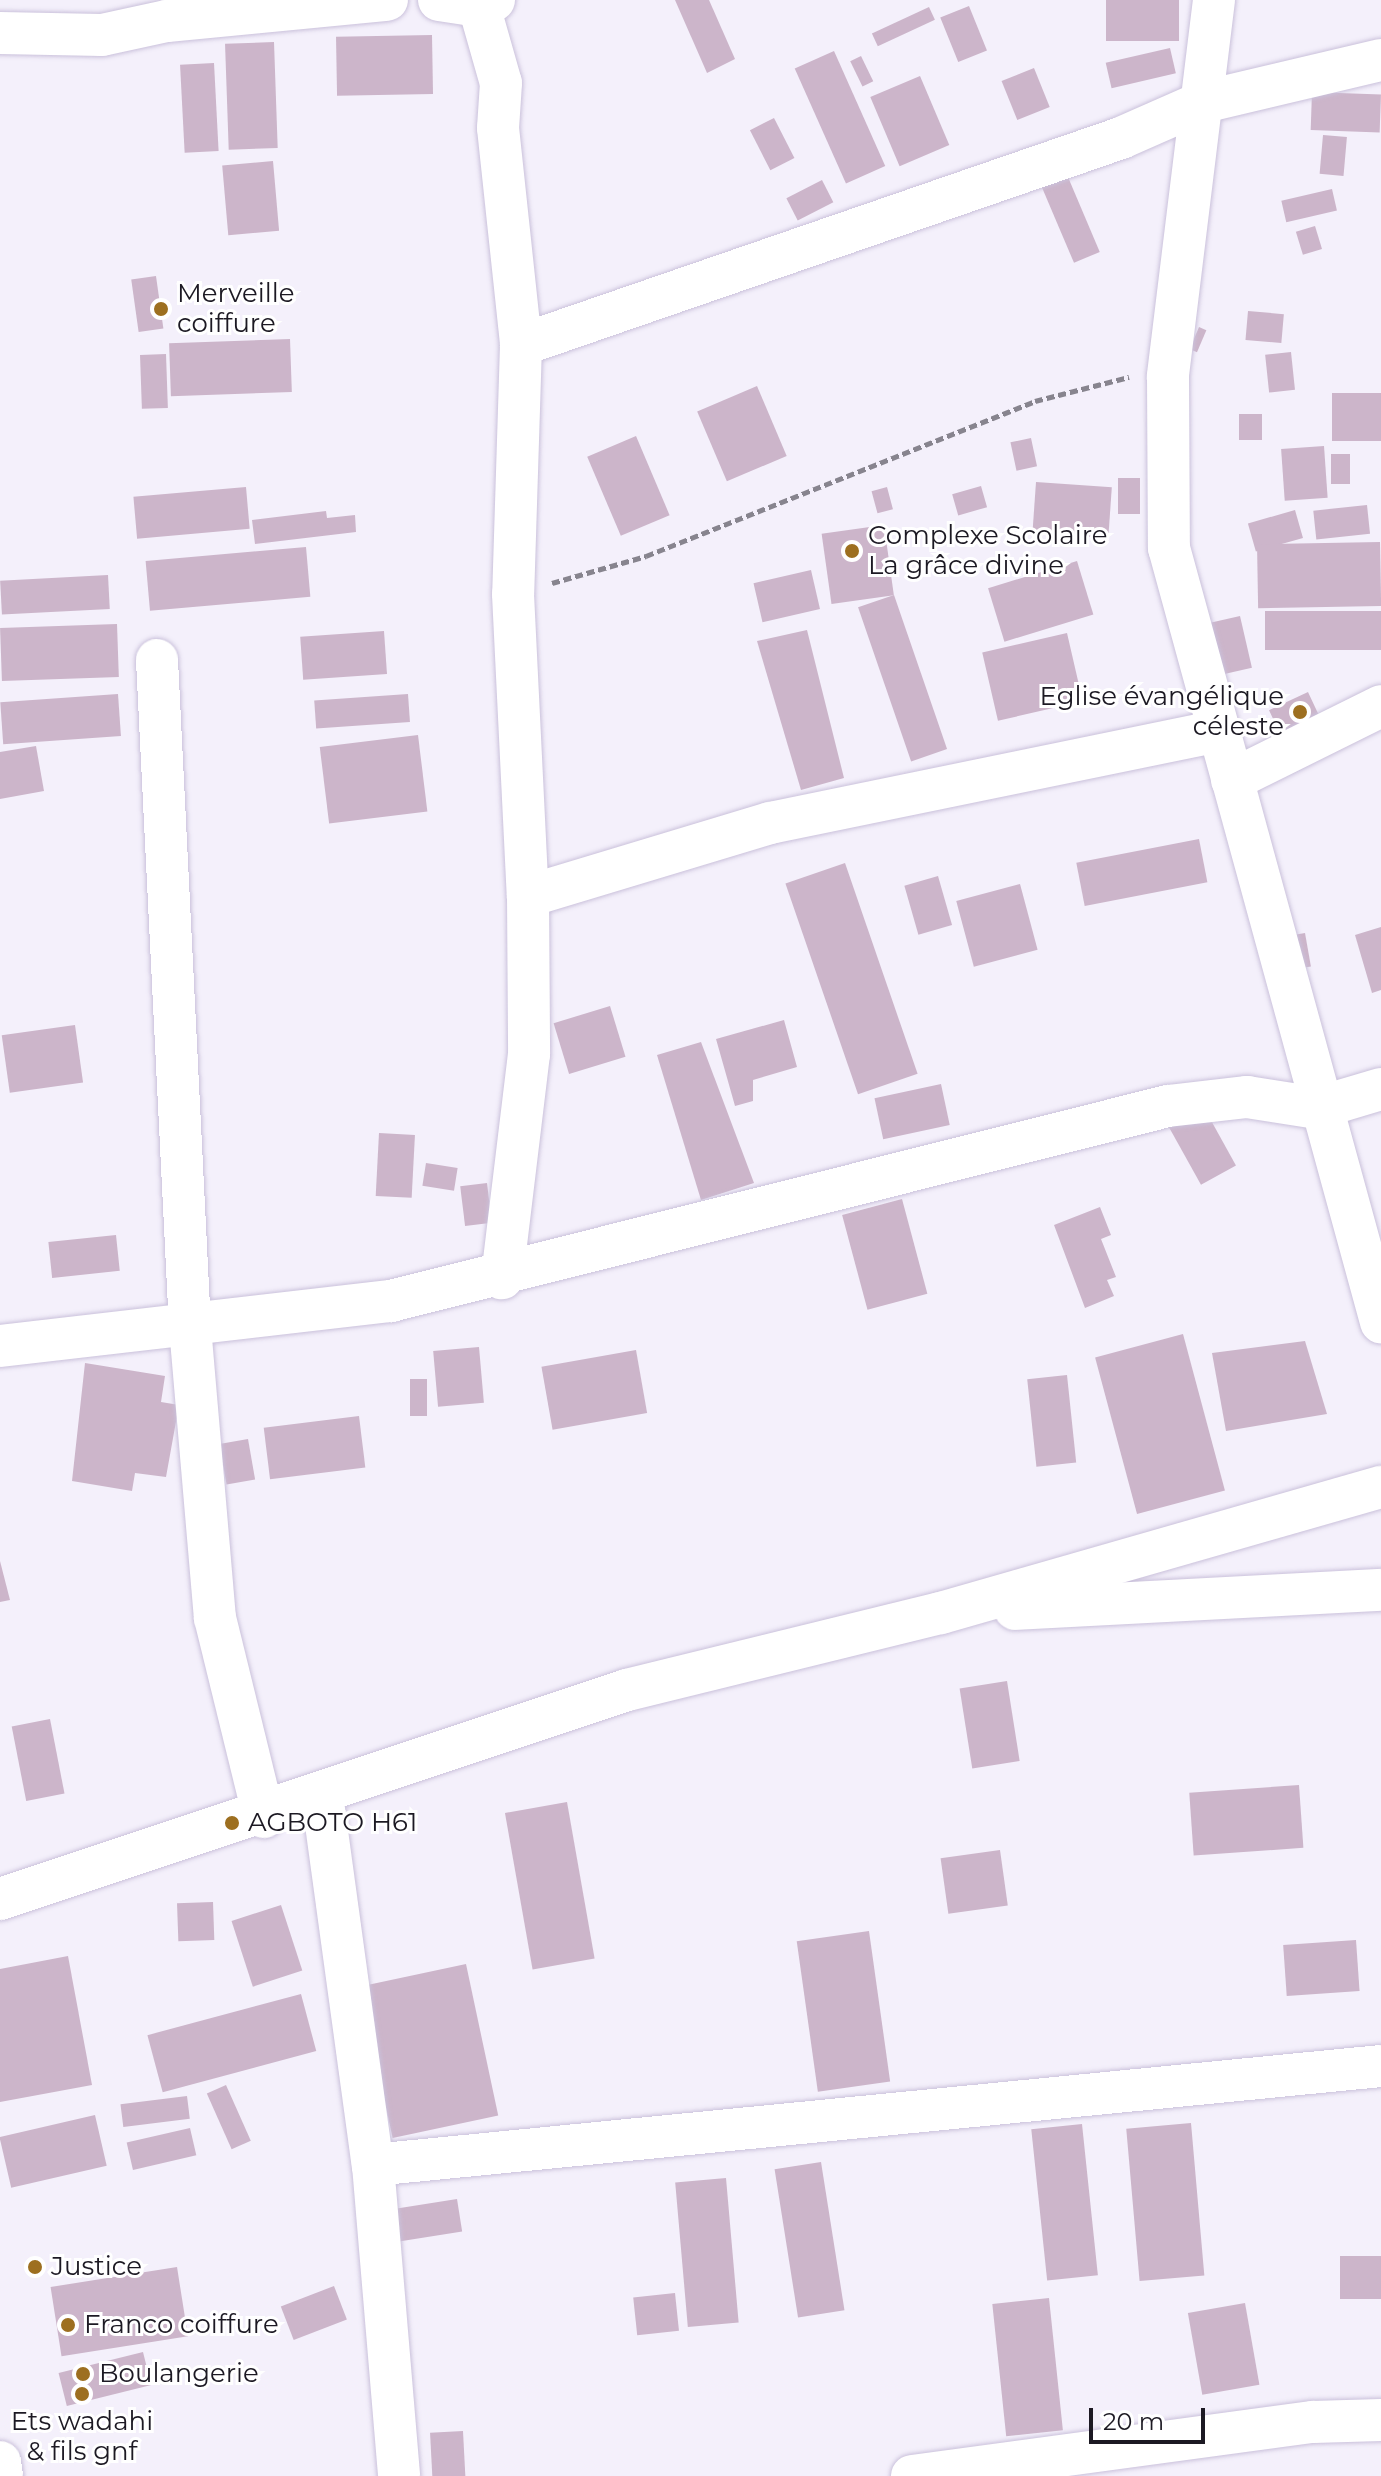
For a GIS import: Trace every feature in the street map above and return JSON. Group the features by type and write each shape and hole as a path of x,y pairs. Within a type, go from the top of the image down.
{"street":[{"path":"0,33 102,35 167,21 387,0"},
{"path":"1214,0 1168,377 1169,548 1317,1108 1381,1322"},
{"path":"471,2 501,83 498,128 521,345 513,594 528,896 529,1054 502,1278"},
{"path":"521,345 1121,138 1203,102 1381,60"},
{"path":"157,660 190,1327 215,1618 264,1817"},
{"path":"1232,780 1381,706"},
{"path":"528,896 770,823 1217,731"},
{"path":"0,1346 190,1327 391,1301 502,1278 1168,1106 1247,1097 1317,1108 1381,1089"},
{"path":"0,1899 264,1817 627,1690 941,1613 1381,1487"},
{"path":"941,1613 1381,1590"},
{"path":"322,1795 373,2165 399,2476"},
{"path":"373,2165 1381,2066"},
{"path":"912,2476 1313,2422 1381,2420"},
{"path":"0,2462 2,2476"}],"path":[{"path":"513,594 660,551 1035,401 1114,377 1168,377"}],"building":[{"path":"675,0 709,0 735,59 707,73"},
{"path":"1106,0 1179,0 1179,41 1106,41"},
{"path":"969,6 987,51 958,62 940,18"},
{"path":"929,7 935,20 878,46 872,34"},
{"path":"432,35 433,94 337,96 336,37"},
{"path":"274,42 278,148 229,150 225,44"},
{"path":"1170,48 1176,73 1112,88 1106,63"},
{"path":"834,51 885,166 846,184 795,68"},
{"path":"861,56 873,81 862,86 850,61"},
{"path":"214,63 219,151 185,153 180,65"},
{"path":"1034,68 1050,107 1017,120 1002,81"},
{"path":"920,76 949,145 900,166 870,97"},
{"path":"1312,92 1381,94 1380,132 1311,130"},
{"path":"774,118 794,158 770,170 750,130"},
{"path":"1323,135 1347,137 1344,176 1320,174"},
{"path":"273,161 279,231 228,235 222,165"},
{"path":"1065,170 1100,252 1074,263 1039,181"},
{"path":"822,180 833,202 798,220 786,198"},
{"path":"1332,189 1337,210 1286,222 1281,201"},
{"path":"1315,226 1322,249 1303,255 1296,232"},
{"path":"156,276 163,328 139,332 131,279"},
{"path":"1248,311 1284,314 1281,343 1245,340"},
{"path":"1199,327 1206,330 1197,352 1190,349"},
{"path":"290,339 292,392 171,396 169,343"},
{"path":"1291,352 1295,390 1269,393 1265,355"},
{"path":"166,354 168,408 142,409 140,355"},
{"path":"757,386 787,456 727,481 697,411"},
{"path":"1332,393 1381,393 1381,441 1332,441"},
{"path":"1239,414 1262,414 1262,440 1239,440"},
{"path":"636,436 670,515 621,536 587,457"},
{"path":"1031,438 1037,466 1016,471 1010,442"},
{"path":"1324,446 1328,498 1285,501 1281,449"},
{"path":"1331,454 1350,454 1350,484 1331,484"},
{"path":"1118,478 1140,478 1140,514 1118,514"},
{"path":"1036,482 1112,487 1108,538 1032,533"},
{"path":"981,486 987,507 958,515 952,494"},
{"path":"246,487 250,529 137,539 133,497"},
{"path":"887,487 893,509 877,513 872,491"},
{"path":"1367,505 1370,534 1316,539 1313,511"},
{"path":"1295,510 1303,538 1256,551 1248,524"},
{"path":"326,511 327,518 355,515 356,532 255,544 252,520"},
{"path":"884,525 894,595 831,604 822,534"},
{"path":"1380,542 1381,606 1258,608 1257,544"},
{"path":"306,547 310,597 150,611 146,561"},
{"path":"1077,561 1093,615 1004,642 988,588"},
{"path":"811,570 820,609 763,622 754,583"},
{"path":"108,575 110,609 2,615 0,581"},
{"path":"894,595 947,749 911,761 858,607"},
{"path":"1265,611 1381,611 1381,650 1265,650"},
{"path":"1240,616 1252,668 1218,676 1206,624"},
{"path":"117,624 119,677 2,681 0,628"},
{"path":"807,630 844,778 801,790 757,641"},
{"path":"384,631 387,674 303,680 300,637"},
{"path":"1067,633 1083,701 998,721 982,653"},
{"path":"1308,692 1319,716 1280,734 1269,710"},
{"path":"118,694 121,736 3,744 0,702"},
{"path":"408,694 410,722 316,728 314,701"},
{"path":"418,735 427,811 329,823 320,747"},
{"path":"36,746 44,791 0,799 0,752"},
{"path":"1199,839 1207,882 1085,906 1076,863"},
{"path":"845,863 918,1074 858,1094 785,884"},
{"path":"938,876 952,925 918,935 904,886"},
{"path":"1020,884 1038,950 974,967 956,901"},
{"path":"1381,927 1381,990 1372,993 1355,935"},
{"path":"1305,933 1311,966 1292,970 1286,936"},
{"path":"610,1006 625,1057 569,1074 554,1023"},
{"path":"784,1020 797,1067 753,1080 753,1101 735,1106 716,1039"},
{"path":"75,1025 83,1082 10,1093 2,1035"},
{"path":"701,1042 754,1183 701,1200 657,1055"},
{"path":"941,1084 950,1125 883,1139 874,1098"},
{"path":"1203,1106 1236,1165 1201,1185 1168,1125"},
{"path":"379,1133 415,1135 412,1198 376,1196"},
{"path":"426,1163 458,1168 454,1191 422,1186"},
{"path":"487,1183 492,1223 465,1226 460,1186"},
{"path":"902,1199 927,1294 867,1310 842,1215"},
{"path":"1100,1207 1111,1235 1101,1239 1116,1277 1107,1280 1114,1296 1085,1308 1054,1225"},
{"path":"116,1235 120,1271 52,1278 48,1242"},
{"path":"1183,1334 1225,1490 1137,1514 1095,1358"},
{"path":"1305,1341 1327,1414 1226,1431 1212,1353"},
{"path":"479,1347 484,1403 438,1407 433,1351"},
{"path":"636,1350 647,1413 553,1430 541,1367"},
{"path":"85,1363 165,1376 161,1402 179,1405 166,1477 135,1473 132,1491 72,1481"},
{"path":"1067,1375 1076,1463 1036,1467 1027,1379"},
{"path":"410,1379 427,1379 427,1416 410,1416"},
{"path":"359,1416 365,1468 270,1479 264,1428"},
{"path":"248,1439 255,1479 227,1484 219,1444"},
{"path":"0,1561 10,1600 0,1602"},
{"path":"1007,1681 1020,1761 972,1769 960,1689"},
{"path":"50,1719 65,1794 26,1801 12,1726"},
{"path":"1299,1785 1303,1848 1194,1856 1189,1793"},
{"path":"567,1802 595,1959 533,1970 505,1813"},
{"path":"1000,1850 1008,1905 948,1914 941,1858"},
{"path":"213,1902 214,1940 178,1941 177,1903"},
{"path":"281,1905 302,1971 253,1987 232,1921"},
{"path":"869,1931 890,2082 818,2092 797,1941"},
{"path":"1356,1940 1360,1991 1287,1996 1283,1945"},
{"path":"68,1956 92,2085 0,2102 0,1969"},
{"path":"466,1964 498,2116 393,2138 360,1986"},
{"path":"301,1994 316,2051 163,2092 147,2035"},
{"path":"226,2085 251,2141 232,2149 207,2094"},
{"path":"187,2096 190,2119 123,2127 120,2104"},
{"path":"95,2115 107,2166 11,2188 0,2137"},
{"path":"1191,2123 1204,2275 1140,2281 1126,2129"},
{"path":"1082,2124 1098,2275 1047,2280 1031,2129"},
{"path":"190,2128 196,2155 133,2170 127,2143"},
{"path":"821,2162 844,2310 798,2318 775,2169"},
{"path":"726,2178 739,2322 688,2327 675,2182"},
{"path":"457,2199 462,2232 391,2243 386,2210"},
{"path":"1340,2256 1381,2256 1381,2299 1340,2299"},
{"path":"177,2267 188,2336 62,2356 51,2287"},
{"path":"334,2286 347,2320 294,2340 281,2306"},
{"path":"675,2293 679,2331 637,2335 633,2297"},
{"path":"1049,2298 1063,2430 1006,2436 992,2304"},
{"path":"1245,2303 1259,2385 1202,2395 1188,2313"},
{"path":"143,2352 151,2385 67,2406 59,2373"},
{"path":"463,2431 465,2476 432,2476 430,2433"}],"place":[{"name":"Merveille coiffure","path":"161,309"},
{"name":"Complexe Scolaire La grâce divine","path":"852,551"},
{"name":"Eglise évangélique céleste","path":"1300,712"},
{"name":"AGBOTO H61","path":"232,1823"},
{"name":"Justice","path":"35,2267"},
{"name":"Franco coiffure","path":"68,2325"},
{"name":"Boulangerie","path":"83,2374"},
{"name":"Ets wadahi & fils gnf","path":"82,2394"}]}
